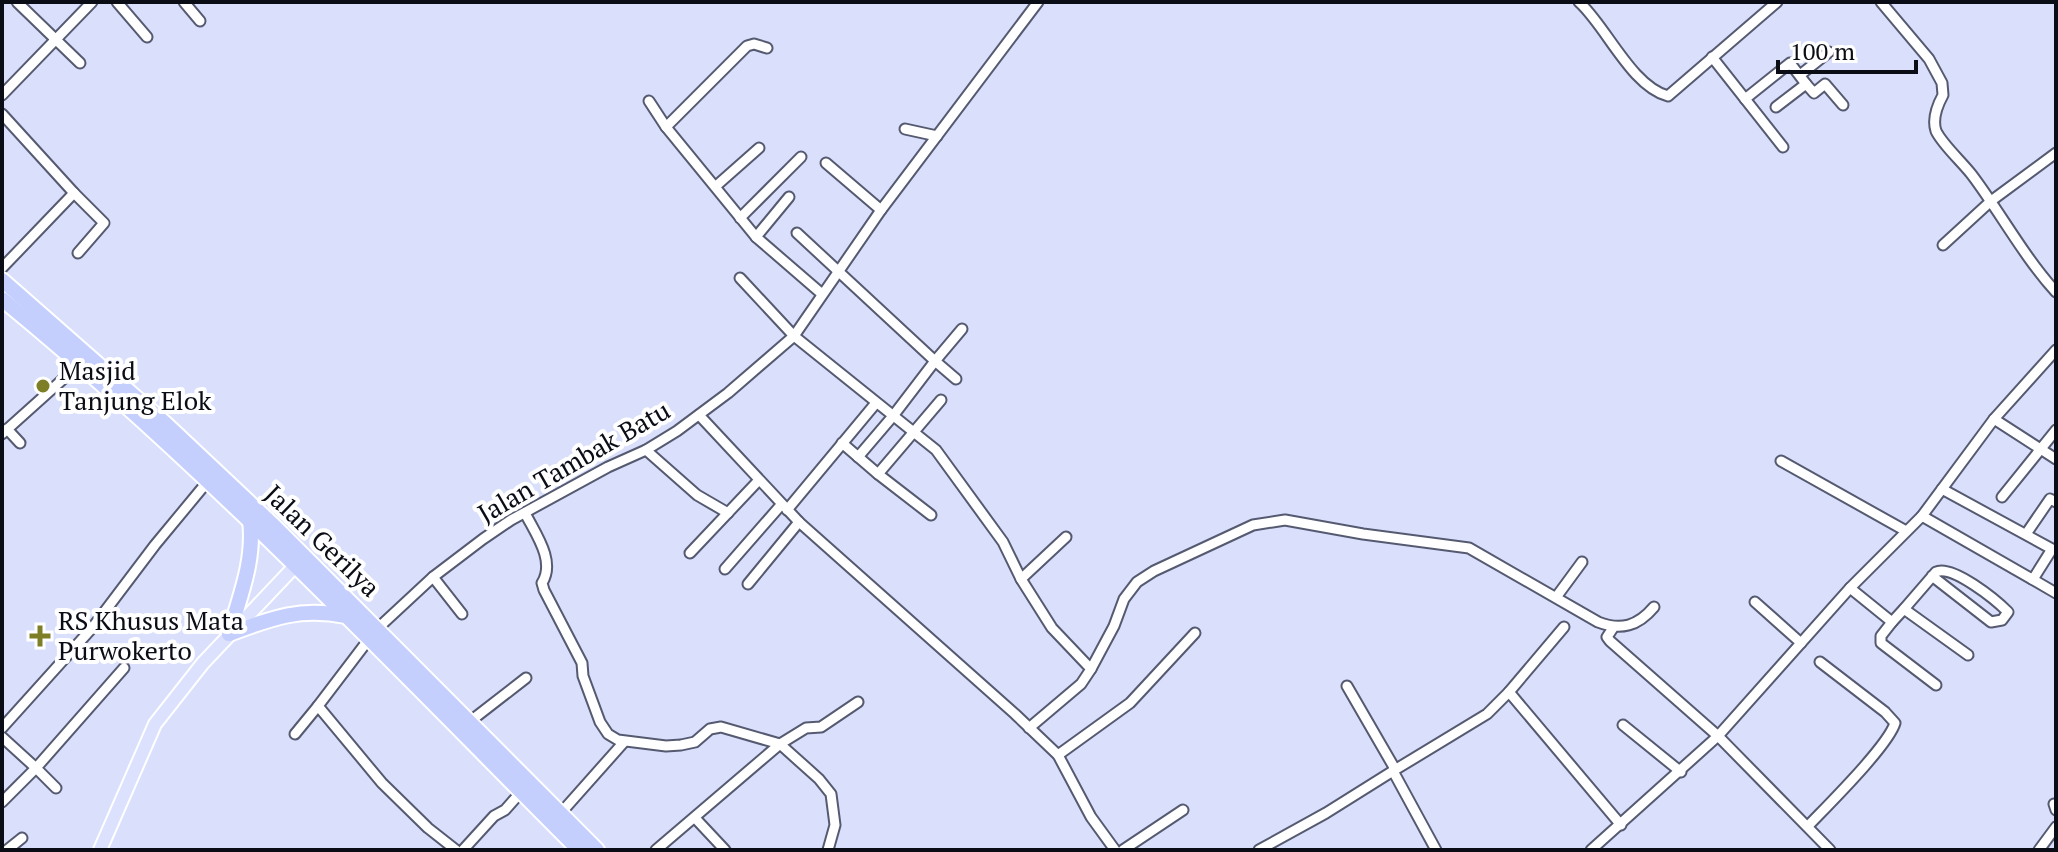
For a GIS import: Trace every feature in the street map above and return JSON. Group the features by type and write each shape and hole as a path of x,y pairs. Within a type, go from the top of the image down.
{"highway":[{"name":"Jalan Gerilya","path":"2,280 167,425 373,634 597,850"},
{"name":"Jalan Gerilya","path":"2,299 81,363 250,520 268,529 296,565 346,616 373,634 579,850"},
{"path":"229,634 250,560 250,520"},
{"path":"229,634 280,616 303,612 346,616"}],"main road":[{"path":"100,850 155,724 229,634 296,565"}],"street":[{"path":"17,2 80,63"},
{"path":"2,95 92,2"},
{"path":"117,2 147,37"},
{"path":"184,2 200,21"},
{"name":"Jalan Tambak Batu","path":"295,734 373,634 433,577 483,539 525,513 608,467 646,450 699,415 794,336 881,210 1038,2"},
{"path":"1579,2 1601,25 1620,57 1665,96 1673,94 1777,2"},
{"path":"1881,2 1937,72 1943,95 1937,106 1935,128 2056,292"},
{"path":"666,127 747,46 754,44 767,48"},
{"path":"1776,107 1829,52"},
{"path":"1712,57 1783,147"},
{"path":"1745,99 1790,63 1814,93 1825,84 1843,105"},
{"path":"649,101 666,127 756,237 822,294"},
{"path":"2,114 104,223 78,253"},
{"path":"905,129 937,136"},
{"path":"716,186 759,148"},
{"path":"1943,245 1991,201 2056,153"},
{"path":"740,218 801,157"},
{"path":"826,163 881,210"},
{"path":"2,268 74,193"},
{"path":"756,237 789,197"},
{"path":"797,233 956,379"},
{"path":"740,278 794,336 941,455 1003,542 1021,579 1052,628 1091,669"},
{"path":"858,457 962,329"},
{"path":"1591,850 1718,736 1850,588 1922,516 1994,419 2056,350"},
{"path":"20,443 4,432 81,363"},
{"path":"878,474 941,400"},
{"path":"725,569 876,403"},
{"path":"699,415 799,522 1058,755 1091,817 1115,849 1183,810"},
{"path":"1994,419 2056,459"},
{"path":"2002,497 2056,430"},
{"path":"842,443 931,515"},
{"path":"646,450 697,495 728,513"},
{"path":"1781,461 1906,531"},
{"path":"690,553 759,480"},
{"path":"2,728 93,627 208,481"},
{"path":"1942,489 2054,550 2032,579"},
{"path":"2026,534 2053,500 2056,489"},
{"path":"525,513 548,562 548,573 542,583 544,590 582,663 594,708 608,734 624,742 666,746 695,742 710,729 721,727 780,744 831,794 835,825 828,850"},
{"path":"1922,516 2056,593"},
{"path":"1030,729 1081,684 1114,626 1124,599 1137,582 1253,525 1285,520 1469,548 1557,596 1610,632 1830,850"},
{"path":"748,584 799,522"},
{"path":"1021,579 1066,537"},
{"path":"1557,596 1582,562"},
{"path":"1932,576 1991,622 2002,620 2008,612 1954,573 1941,569 1932,576 1881,636 1881,643 1936,685"},
{"path":"433,577 462,614"},
{"path":"1850,588 1892,622"},
{"path":"1755,602 1801,643"},
{"path":"1610,632 1635,623 1654,607"},
{"path":"1904,609 1968,655"},
{"path":"1259,850 1326,813 1487,714 1564,627"},
{"path":"1058,755 1130,703 1195,633"},
{"path":"1808,826 1894,729 1895,723 1820,662"},
{"path":"2,802 124,668"},
{"path":"468,723 526,678"},
{"path":"1347,686 1436,850"},
{"path":"1509,692 1621,825"},
{"path":"656,850 780,744 806,728 826,725 858,702"},
{"path":"318,706 382,783 428,828 456,850"},
{"path":"1623,725 1681,772"},
{"path":"2,737 56,788"},
{"path":"560,814 624,742"},
{"path":"463,850 489,820 505,810 521,792"},
{"path":"695,818 725,850"},
{"path":"2039,850 2056,827"},
{"path":"7,850 22,838"}],"place":[{"name":"Masjid Tanjung Elok","path":"43,386"},
{"name":"RS Khusus Mata Purwokerto","path":"40,636"}]}
